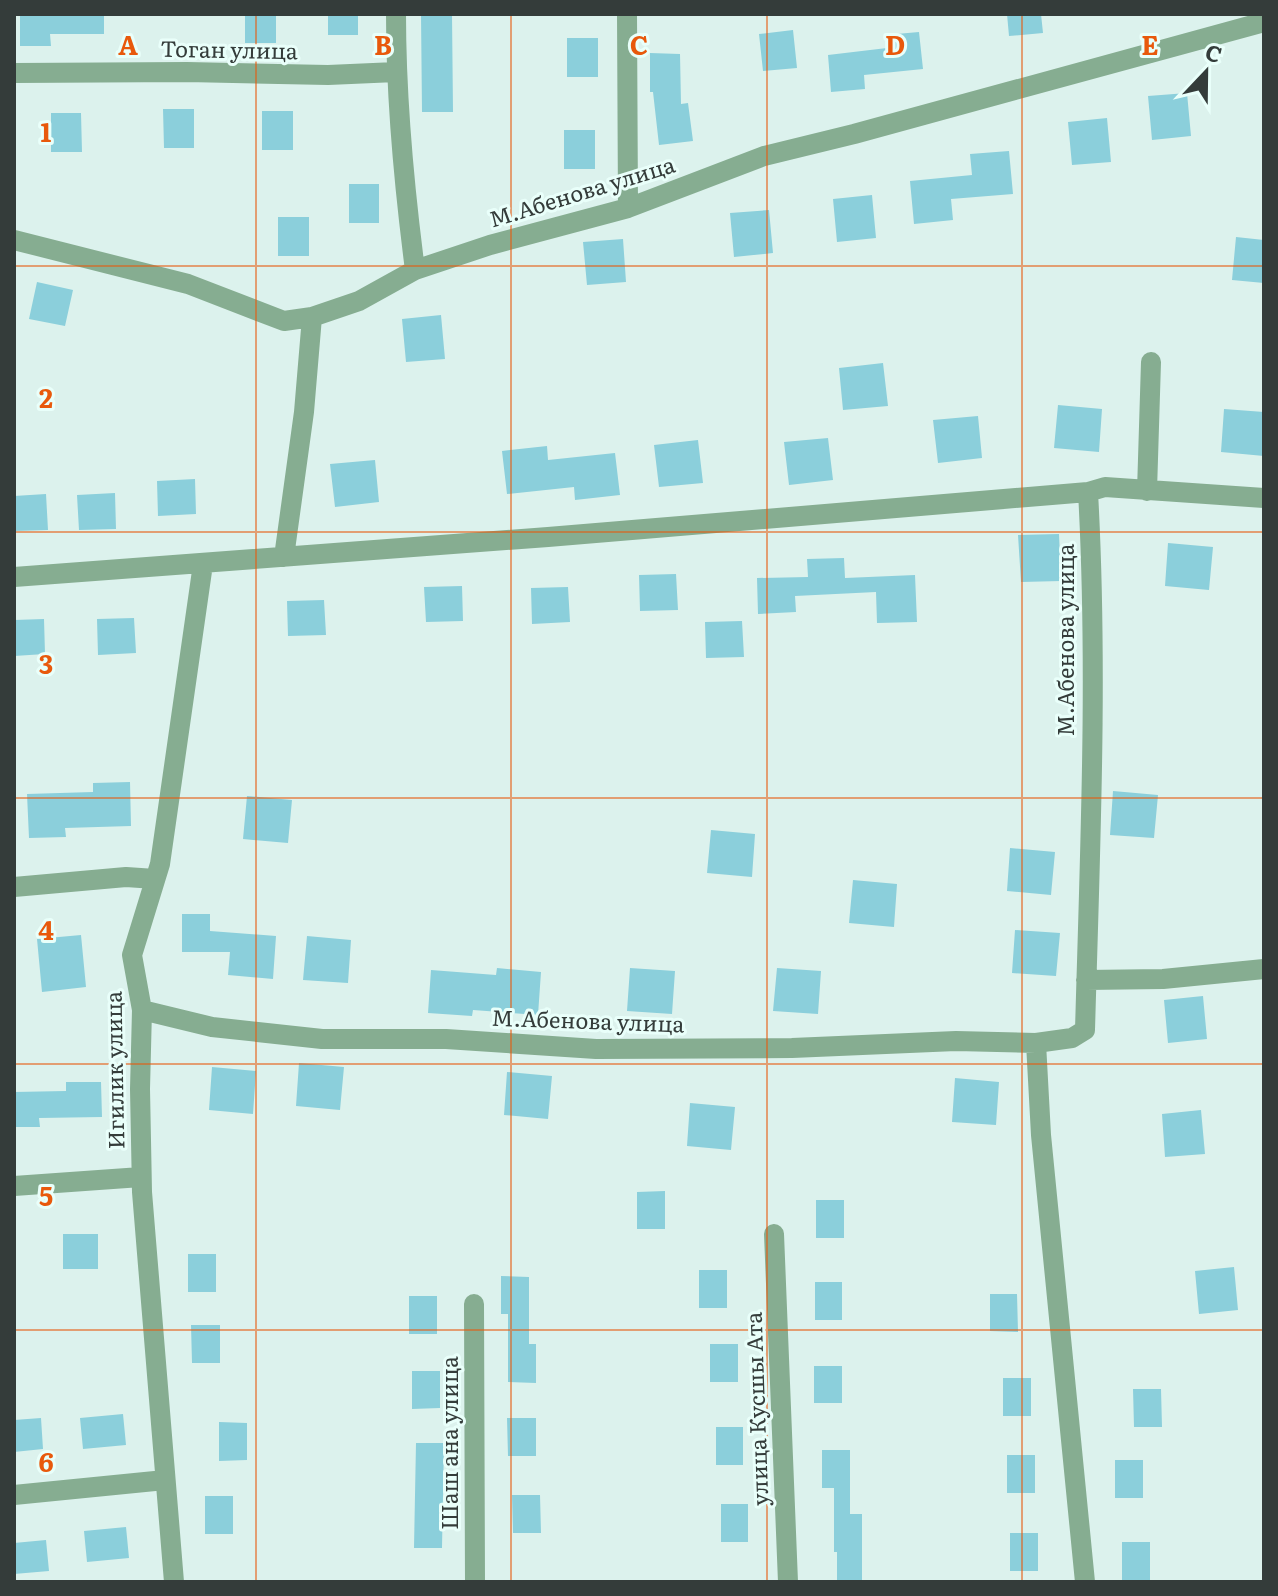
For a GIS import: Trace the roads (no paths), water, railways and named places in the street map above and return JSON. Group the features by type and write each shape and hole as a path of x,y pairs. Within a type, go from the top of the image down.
{"street":[{"path":"396,14 396,72 415,270"},
{"path":"627,14 628,208"},
{"name":"М.Абенова улица","path":"14,240 188,284 284,321 312,317 359,301 415,270 490,245 628,208 764,156 1264,22"},
{"name":"Тоган улица","path":"14,73 328,75 396,72"},
{"path":"284,557 304,412 312,317"},
{"path":"1147,491 1151,362"},
{"path":"14,577 1088,492 1105,487 1264,498"},
{"name":"М.Абенова улица","path":"142,1010 212,1027 322,1039 446,1039 596,1049 792,1048 956,1041 1036,1043 1072,1038 1085,1030 1092,576 1088,492"},
{"name":"Игилик улица","path":"174,1582 141,1177 142,1010 132,955 155,879 167,818 203,564"},
{"path":"14,887 126,877 155,879"},
{"path":"1086,980 1163,979 1264,969"},
{"path":"1036,1043 1041,1135 1085,1582"},
{"path":"14,1186 141,1177"},
{"name":"улица Кусшы Ата","path":"774,1234 788,1582"},
{"name":"Шаш ана улица","path":"474,1304 475,1582"},
{"path":"14,1495 165,1480"}]}
